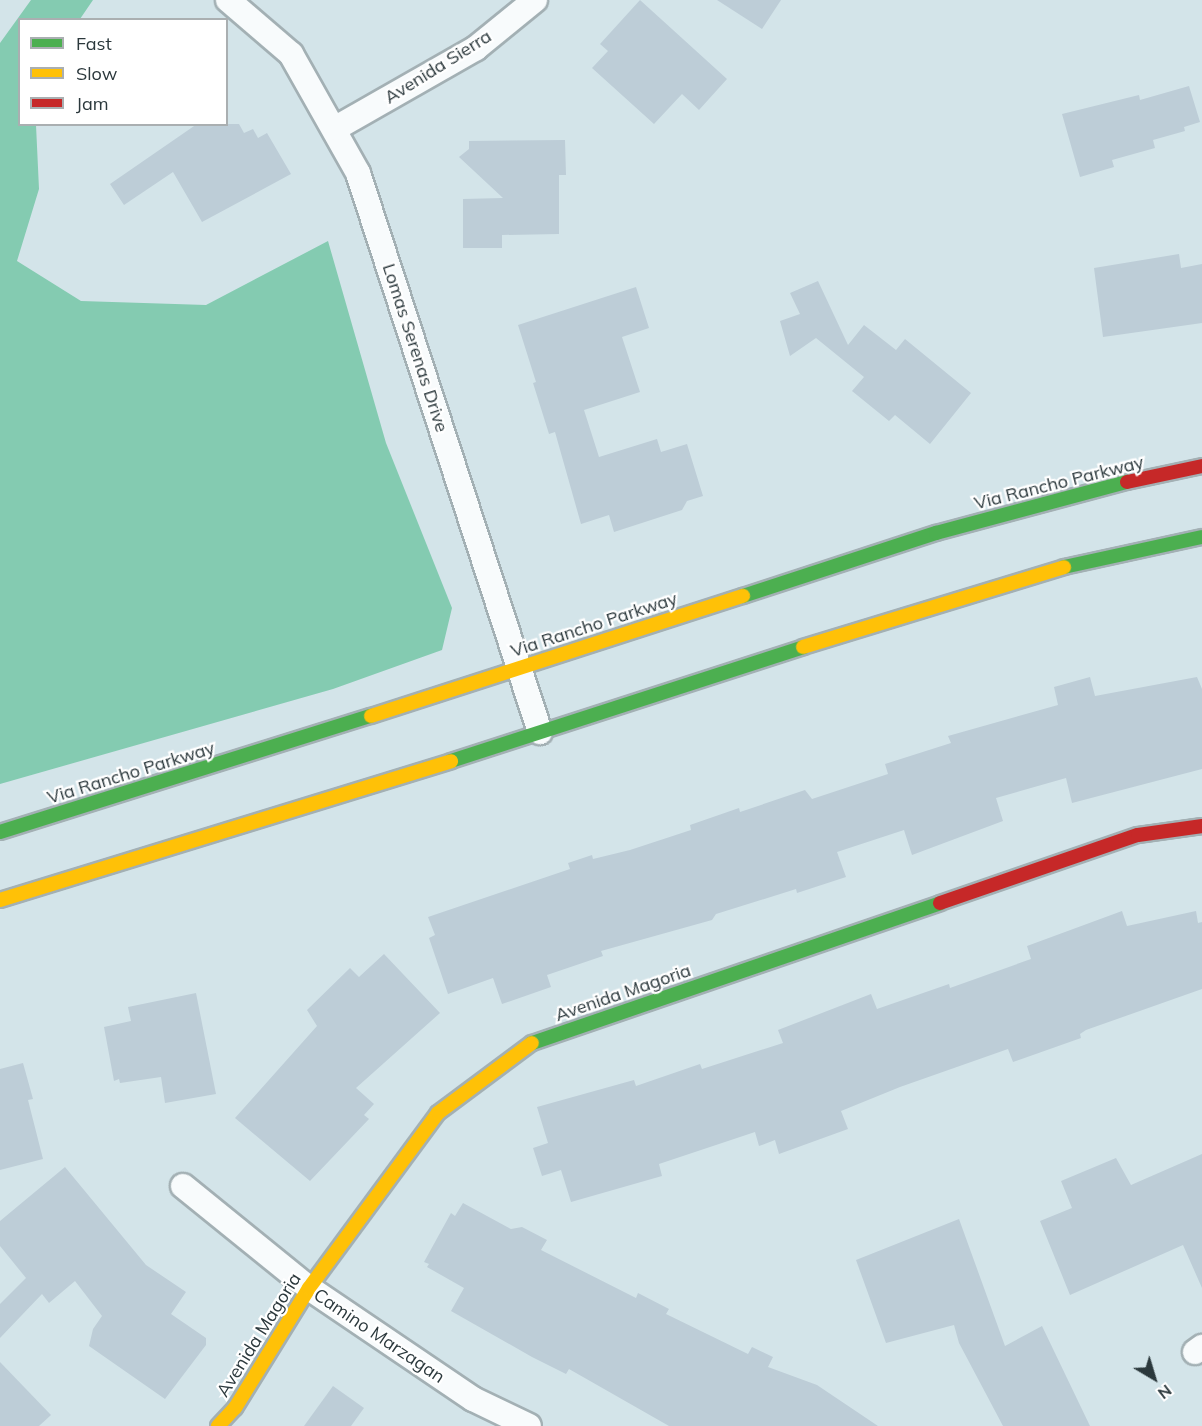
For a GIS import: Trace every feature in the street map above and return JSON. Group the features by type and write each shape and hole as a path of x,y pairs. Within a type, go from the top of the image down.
{"main road":[{"name":"Via Rancho Parkway","path":"0,832 521,668 936,533 1099,488 1202,466"},
{"path":"0,900 540,732 971,593 1103,556 1202,537"},
{"name":"Avenida Magoria","path":"218,1426 235,1408 309,1288 438,1113 524,1046 1138,835 1202,826"}],"street":[{"name":"Lomas Serenas Drive","path":"228,0 291,54 336,128 358,173 540,732"},
{"name":"Avenida Sierra","path":"336,128 476,48 535,0"},
{"name":"Camino Marzagan","path":"183,1186 309,1288 473,1399 529,1426"}],"green space":[{"path":"31,0 93,0 81,18 18,18"},
{"path":"18,18 18,126 36,126 39,189 17,261 81,301 206,305 328,241 386,443 452,608 442,650 333,689 0,784 0,43"}],"building":[{"path":"640,0 727,79 699,110 682,94 654,124 592,68 608,51 600,44"},
{"path":"717,0 781,0 762,29"},
{"path":"1189,86 1200,122 1184,127 1185,131 1153,140 1155,148 1112,160 1114,167 1080,177 1062,114 1139,95 1140,100"},
{"path":"228,124 239,124 244,133 253,129 258,138 267,133 291,174 202,222 173,172 124,205 110,184 194,126 228,126"},
{"path":"565,140 566,175 559,175 559,234 502,235 502,248 463,248 463,199 503,198 459,157 469,149 469,141"},
{"path":"1179,254 1181,268 1202,264 1202,323 1103,337 1094,268"},
{"path":"818,281 848,345 864,325 896,350 905,339 971,393 930,444 895,415 889,421 852,391 864,377 816,338 790,356 780,321 800,314 790,293"},
{"path":"636,287 649,328 622,337 640,392 584,410 599,457 657,439 661,452 687,444 703,496 687,501 682,510 614,532 609,515 581,524 555,432 549,434 518,325"},
{"path":"1090,677 1095,696 1197,677 1202,689 1202,769 1072,803 1066,778 996,798 1003,821 912,855 904,830 837,852 846,877 797,893 796,889 716,914 712,920 601,951 603,956 547,975 551,987 502,1004 493,978 448,994 429,938 435,935 428,917 570,869 568,863 592,855 593,859 630,850 691,830 690,825 739,808 740,812 805,790 812,799 888,774 885,764 951,743 948,736 1058,705 1054,687"},
{"path":"1122,911 1127,926 1196,911 1198,923 1202,922 1202,989 1086,1030 1080,1034 1081,1038 1013,1062 1008,1049 900,1087 841,1111 848,1129 779,1154 775,1140 759,1146 755,1132 659,1164 662,1176 571,1202 561,1170 542,1176 533,1148 548,1143 537,1107 634,1080 636,1086 700,1064 702,1069 783,1043 778,1030 871,994 877,1009 949,984 950,988 1031,959 1027,946"},
{"path":"384,954 440,1013 356,1088 374,1104 364,1115 369,1119 310,1181 235,1118 317,1026 307,1010 350,968 359,977"},
{"path":"196,993 216,1094 165,1103 161,1077 120,1083 119,1079 114,1081 104,1027 131,1021 128,1007"},
{"path":"23,1063 33,1099 28,1100 43,1159 0,1170 0,1069"},
{"path":"1202,1154 1202,1288 1183,1245 1070,1295 1040,1221 1072,1208 1061,1181 1116,1158 1131,1185"},
{"path":"65,1167 146,1265 186,1292 171,1314 206,1338 206,1345 165,1399 89,1346 93,1329 102,1316 75,1281 49,1303 42,1294 0,1338 0,1304 26,1278 0,1246 0,1221"},
{"path":"463,1203 511,1229 522,1227 547,1240 541,1250 636,1298 638,1293 669,1309 666,1314 748,1354 752,1347 773,1357 768,1367 817,1385 878,1426 669,1426 569,1369 566,1374 532,1357 451,1311 464,1288 427,1267 429,1264 424,1262 451,1213 455,1216"},
{"path":"959,1219 1005,1346 1042,1326 1090,1426 1003,1426 959,1343 954,1325 886,1343 856,1260"},
{"path":"0,1362 51,1415 39,1426 0,1426"},
{"path":"333,1386 364,1408 351,1426 304,1426"}],"traffic: fast":[{"path":"743,596 936,533 1127,482"},
{"path":"1064,567 1202,537"},
{"path":"451,761 803,647"},
{"path":"0,832 371,716"},
{"path":"532,1043 940,903"}],"traffic: slow":[{"path":"803,647 1064,567"},
{"path":"371,716 743,596"},
{"path":"0,900 451,761"},
{"path":"218,1426 235,1408 309,1288 438,1113 532,1043"}],"traffic: jam":[{"path":"1127,482 1202,466"},
{"path":"940,903 1138,835 1202,826"}]}
